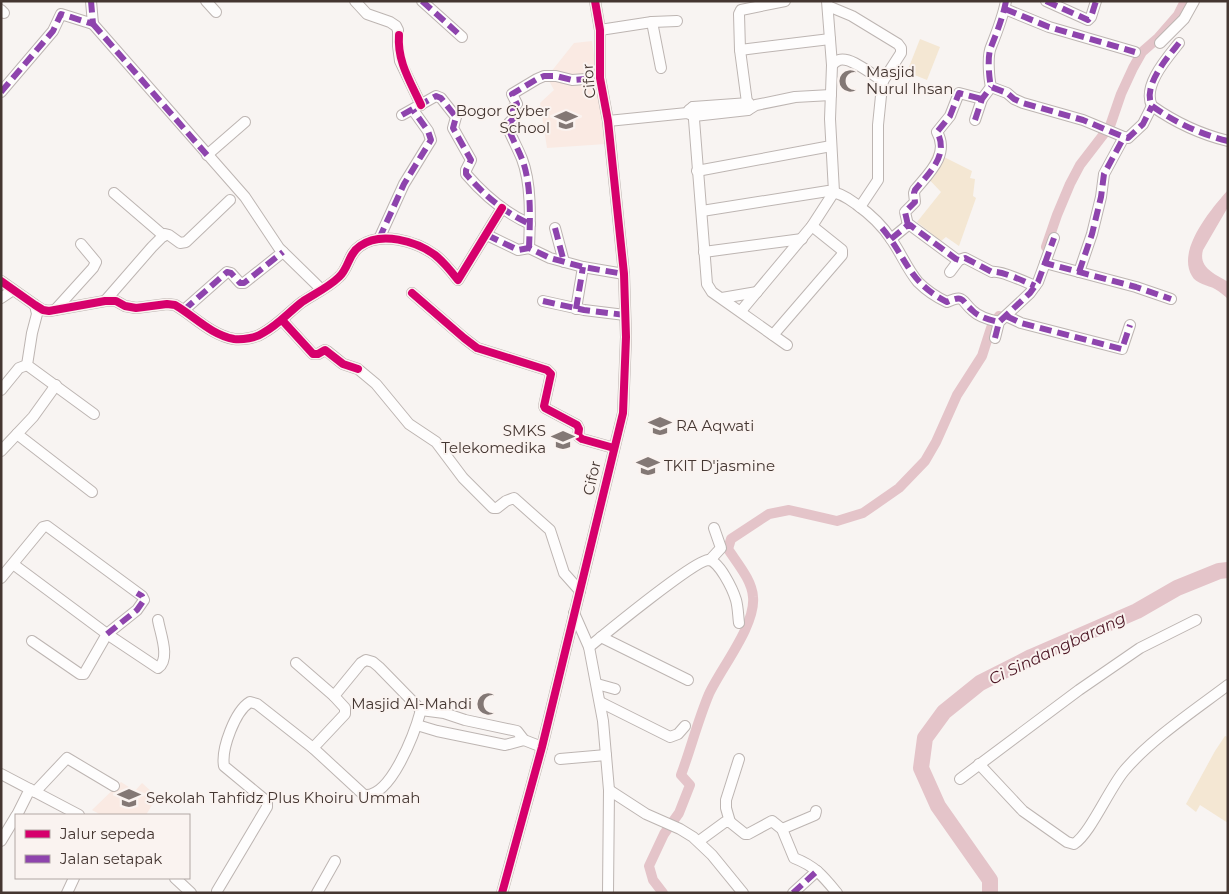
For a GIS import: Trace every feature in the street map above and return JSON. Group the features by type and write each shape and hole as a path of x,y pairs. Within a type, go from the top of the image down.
{"street":[{"path":"91,1 93,24"},
{"path":"206,1 216,12"},
{"path":"355,1 367,14 396,26 398,30 400,61 417,107 431,135 431,140 404,184 379,239"},
{"path":"422,1 462,36"},
{"name":"Cifor","path":"502,893 542,747 623,413 624,274 608,122 600,78 600,30 595,1"},
{"path":"750,106 740,50 739,14 741,10 785,1"},
{"path":"1046,1 1088,20 1091,17 1096,1"},
{"path":"1160,43 1184,19 1194,1"},
{"path":"741,311 802,239 834,192 831,146 832,65 828,4 852,16 898,44 901,48 901,52 883,81 879,110 878,180 860,207"},
{"path":"975,120 982,98 991,87 989,76 990,48 1005,5 1049,27 1135,52"},
{"path":"1,92 53,31 61,14 93,24 246,197 270,236 283,252 321,289"},
{"path":"600,30 652,22 677,21"},
{"path":"652,22 661,68"},
{"path":"740,50 830,39"},
{"path":"1179,43 1164,62 1148,93 1152,106 1188,128 1206,135 1228,140"},
{"path":"832,65 839,60 852,61 883,81"},
{"path":"529,248 530,224 526,172 508,128 509,123 515,117 512,109 517,105 512,94 544,76 556,76 572,80 600,78"},
{"path":"991,87 1007,93 1023,103 1102,127 1128,138 1143,124 1152,106"},
{"path":"908,225 905,212 915,202 915,190 937,164 942,140 937,132 950,116 959,93 982,98"},
{"path":"608,122 750,106 795,97 831,95"},
{"path":"402,115 436,96 444,100 456,117 454,128 471,160 466,174 491,200 513,216 530,224"},
{"path":"691,112 702,211 707,284 712,292 787,345"},
{"path":"207,154 245,122"},
{"path":"1079,272 1092,234 1101,197 1104,174 1124,137"},
{"path":"697,171 831,146"},
{"path":"702,211 828,191 834,192 871,214 891,238 908,268 920,283 947,302 957,298 962,299 973,311 1120,349 1124,347 1130,325"},
{"path":"114,193 164,236"},
{"path":"105,301 164,236 169,235 180,243 186,242 230,200"},
{"path":"1,281 43,310 54,310 105,301 116,301 125,306 136,308 167,304 175,305 216,332 235,339 262,334 340,276 352,254 360,245 379,239 397,239 428,250 451,270 458,280 502,208"},
{"path":"891,238 908,225"},
{"path":"908,225 913,226 950,256 959,260"},
{"path":"773,335 842,255 842,250 812,226"},
{"path":"555,228 564,262"},
{"path":"487,235 518,250 529,248 564,262 624,274"},
{"path":"995,338 1002,319 1030,293 1032,284 1045,263 1054,238"},
{"path":"704,252 802,239"},
{"path":"54,310 93,268 96,262 81,244"},
{"path":"184,310 227,272 231,273 240,283 244,283 283,252"},
{"path":"950,272 959,260 964,258 992,272 998,270 1032,284"},
{"path":"1045,263 1136,287 1171,299"},
{"path":"576,308 583,267"},
{"path":"1,298 13,290"},
{"path":"722,298 757,292"},
{"path":"412,293 477,348 547,370 551,374 551,380 545,408 577,425 579,430 578,436 582,439 614,448"},
{"path":"543,300 576,308 625,315"},
{"path":"27,365 37,314 35,305"},
{"path":"282,320 313,354 315,355 323,350 327,351 343,364 358,369 376,384 409,424 436,442 463,478 493,508 497,508 506,500 514,498 546,525 550,530 564,573 580,591"},
{"path":"27,365 94,414"},
{"path":"1,390 19,368 27,365"},
{"path":"1,451 33,417 56,385"},
{"path":"17,434 92,492"},
{"path":"1,578 43,527 47,526 142,596 144,600 137,610 107,634 84,674 80,674 32,641"},
{"path":"710,560 721,548 714,528"},
{"path":"589,647 694,566 706,560 719,565 735,597 739,622"},
{"path":"13,564 107,634 158,668 163,662 164,650 158,620"},
{"path":"574,613 589,647 600,702 609,790 608,893"},
{"path":"960,778 1079,690 1140,648 1196,620"},
{"path":"601,637 688,680"},
{"path":"334,696 361,663 369,660 379,667 421,710 444,713 465,720 517,731 524,740 542,747"},
{"path":"296,663 345,708 345,714 313,748"},
{"path":"597,684 615,689"},
{"path":"979,764 1023,811 1067,842 1074,844 1082,837 1114,784 1125,770 1155,742 1228,685"},
{"path":"217,891 267,806 264,798 224,766 222,758 229,735 244,706 250,702 257,704 313,748 364,795 369,796 381,788 397,770 417,725 421,710"},
{"path":"600,702 670,738 678,734 685,726"},
{"path":"417,725 505,745 524,740"},
{"path":"560,759 606,755"},
{"path":"17,814 32,790 67,758 114,786"},
{"path":"738,759 726,800 730,822 745,834 751,833 772,821 782,829 792,856 817,871 837,893"},
{"path":"1,774 77,814"},
{"path":"609,790 630,805 680,829 699,841 743,893"},
{"path":"782,829 815,815 816,811"},
{"path":"1,841 15,818"},
{"path":"699,841 726,822 730,822"},
{"path":"317,893 335,861"},
{"path":"793,893 817,871"},
{"path":"67,893 74,879"},
{"path":"176,879 192,893"}],"shaded area":[{"path":"920,39 940,47 927,80 907,72"},
{"path":"592,41 606,144 547,148 540,103 554,90 547,77 574,43"},
{"path":"939,141 942,156 972,171 970,178 975,179 973,196 976,198 959,246 946,237 941,241 917,222 941,192 924,174"},
{"path":"1228,190 1228,207 1203,250 1202,256 1205,266 1209,270 1228,282 1228,299 1215,289 1196,281 1188,266 1192,242 1198,230 1213,207"},
{"path":"1225,736 1228,737 1228,823 1200,805 1196,812 1186,804"},
{"name":"Sekolah Tahfidz Plus Khoiru Ummah","path":"121,782 135,791 142,783 153,793 155,800 147,814 99,814 92,810"}],"waterway":[{"path":"1046,247 1070,184 1080,165 1110,126 1121,94 1142,52 1158,38 1178,15 1185,1"},
{"path":"663,893 653,880 649,866 664,834 679,813 690,785 681,775 705,704 714,684 744,633 752,608 753,597 750,584 728,549 731,539 769,514 789,510 837,521 863,513 899,488 925,461 936,442 957,395 982,356 991,328 999,316"},
{"name":"Ci Sindangbarang","path":"990,893 990,880 938,806 921,768 925,738 944,712 980,683 1031,657 1137,611 1177,588 1219,571 1228,570"}],"marked path":[{"path":"1,92 53,31 61,14 93,24 91,1"},
{"path":"422,1 462,37"},
{"path":"1006,1 989,56 991,87 1007,93 1023,103 1083,120 1128,138 1143,124 1152,106"},
{"path":"1046,1 1088,20 1091,17 1096,1"},
{"path":"1005,9 1049,27 1135,52"},
{"path":"93,24 207,155"},
{"path":"1179,43 1153,81 1150,90 1152,106 1188,127 1228,141"},
{"path":"529,248 530,203 527,180 522,159 508,128 509,123 515,117 512,109 517,104 512,94 544,76 556,76 572,80 600,78"},
{"path":"975,120 982,99 991,87"},
{"path":"908,225 905,212 915,202 915,190 936,164 941,149 937,132 950,116 959,93 982,99"},
{"path":"402,115 436,96 441,98 456,117 453,128 471,160 466,174 495,203 530,224"},
{"path":"379,239 404,184 431,140 428,131 413,110"},
{"path":"1079,272 1092,234 1101,197 1104,174 1124,137"},
{"path":"891,239 910,225 956,259 965,258 992,272 1007,274 1035,286"},
{"path":"555,228 564,262"},
{"path":"882,228 909,269 924,286 947,302 960,299 978,315 999,322"},
{"path":"487,235 518,250 529,248 550,258 583,267 624,274"},
{"path":"1045,263 1054,238"},
{"path":"184,310 227,272 231,273 240,283 244,283 283,252"},
{"path":"995,338 999,322 1030,293 1038,282 1045,263 1136,287 1171,299"},
{"path":"576,309 583,267"},
{"path":"543,301 584,310 625,315"},
{"path":"1006,316 1021,323 1122,349 1130,325"},
{"path":"107,634 137,610 144,600 137,593"},
{"path":"793,893 817,871"}],"cycle path":[{"path":"502,893 542,747 623,413 626,337 624,274 608,121 600,78 600,30 595,1"},
{"path":"399,35 402,62 421,105"},
{"path":"1,281 43,310 49,311 105,301 116,301 125,306 136,308 167,304 175,305 218,334 234,339 245,339 257,336 268,330 302,302 335,281 345,269 356,249 378,239 408,242 427,250 438,258 458,280 502,208"},
{"path":"412,293 477,348 547,370 551,374 545,408 577,425 579,429 578,436 582,439 614,448"},
{"path":"282,320 313,354 318,354 325,350 343,364 358,369"}],"place":[{"name":"Masjid Nurul Ihsan","path":"850,81"},
{"name":"Bogor Cyber School","path":"566,120"},
{"name":"RA Aqwati","path":"660,426"},
{"name":"SMKS Telekomedika","path":"563,440"},
{"name":"TKIT D'jasmine","path":"648,466"},
{"name":"Masjid Al-Mahdi","path":"488,704"},
{"name":"Sekolah Tahfidz Plus Khoiru Ummah","path":"129,798"}]}
